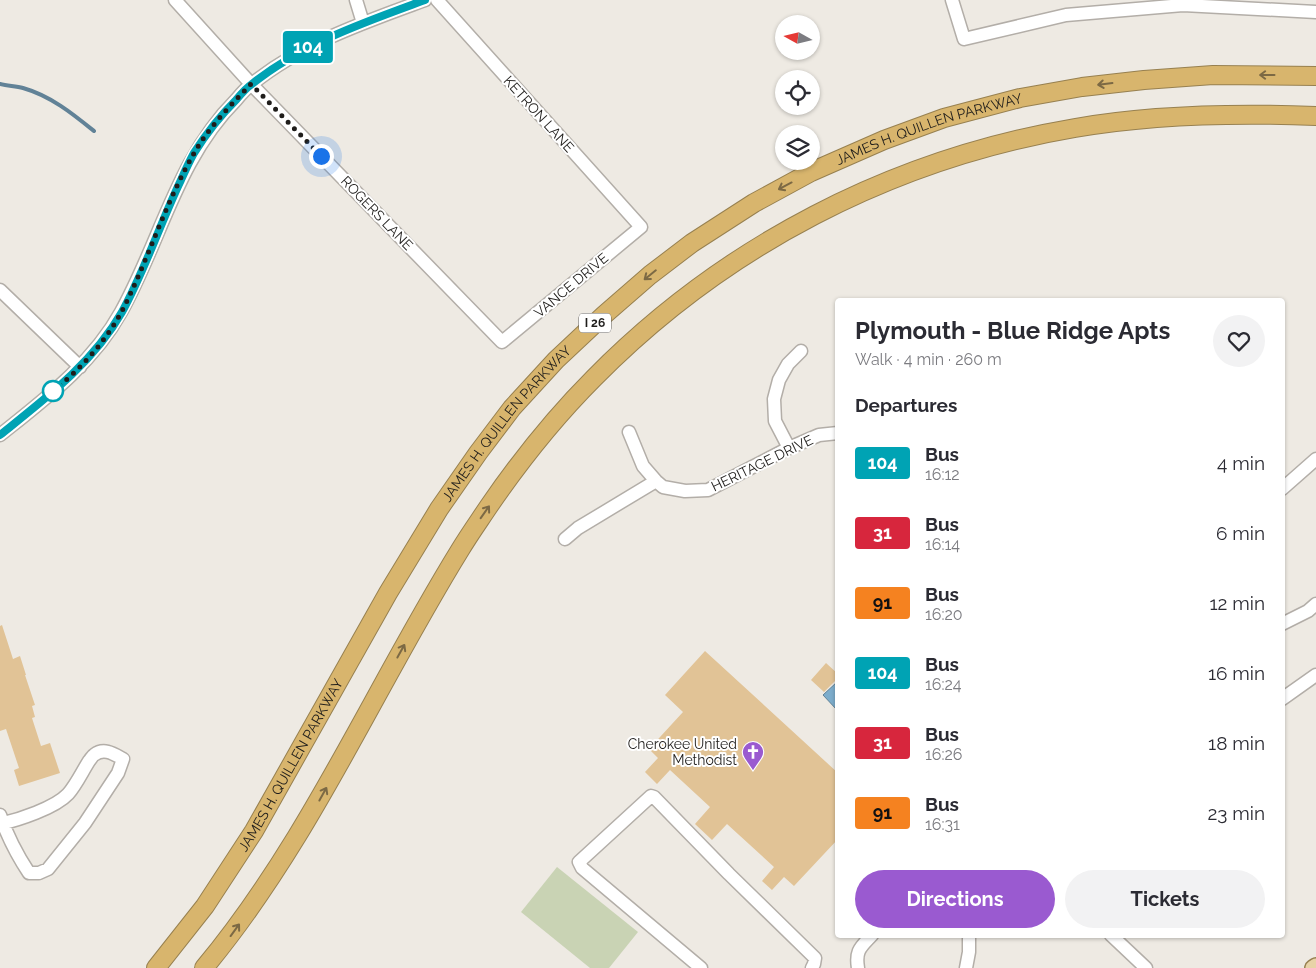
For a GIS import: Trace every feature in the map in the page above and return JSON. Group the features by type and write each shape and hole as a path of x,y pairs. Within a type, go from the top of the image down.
{"highway":[{"name":"JAMES H. QUILLEN PARKWAY","path":"156,968 205,906 254,830 388,593 439,509 478,453 512,408 556,360 650,275 692,243 754,202 811,172 884,140 944,118 1020,98 1082,87 1135,81 1213,76 1316,76"},
{"name":"I 26","path":"204,968 228,939 270,880 320,799 430,599 463,545 506,483 549,427 593,379 639,335 686,295 743,256 802,220 866,190 915,170 954,157 1012,141 1076,128 1154,118 1215,115 1316,116"}],"main road":[{"path":"1312,968 1316,966"}],"street":[{"name":"ROGERS LANE","path":"175,0 251,84 502,342"},
{"path":"356,0 364,23"},
{"path":"0,435 68,378 102,342 121,312 144,266 174,194 193,155 227,108 251,84 308,47 425,0"},
{"name":"KETRON LANE","path":"437,0 641,227"},
{"path":"952,0 964,39 1066,15 1146,4 1316,12"},
{"name":"VANCE DRIVE","path":"502,342 641,227"},
{"path":"0,290 80,367"},
{"path":"789,448 775,421 774,399 779,380 788,364 800,351"},
{"name":"HERITAGE DRIVE","path":"629,432 643,466 656,481 663,487 685,492 708,490 789,448 819,435 835,433"},
{"path":"1285,486 1316,459"},
{"path":"565,539 578,528 656,481"},
{"path":"1285,622 1308,611 1316,604"},
{"path":"1285,697 1316,675"},
{"path":"112,752 123,759 118,773 85,823 48,869 39,873 29,873 20,860 1,821 10,822 45,809 67,795 94,755 112,752"},
{"path":"701,968 582,868 579,862 651,796 815,958 812,968"},
{"path":"858,968 858,951 869,938"},
{"path":"966,968 970,952 969,938"},
{"path":"1114,938 1146,968"}],"green space":[{"path":"557,867 638,932 609,968 590,968 521,912"}],"water":[{"path":"835,684 835,708 823,695"}],"building":[{"path":"2,625 13,659 20,656 35,705 32,706 35,717 32,718 41,746 50,743 60,773 19,786 14,770 19,768 6,729 0,731 0,626"},
{"name":"Cherokee United Methodist","path":"705,651 835,770 835,842 794,886 784,877 772,890 762,881 774,867 727,824 712,840 695,824 710,807 670,770 657,784 645,772 658,758 649,749 683,712 665,695"},
{"path":"826,663 835,671 835,681 824,692 811,680"}],"waterway":[{"path":"0,84 33,91 70,112 94,131"}],"bus line":[{"name":"104","path":"0,435 68,378 102,342 121,312 144,266 174,194 193,155 227,108 251,84 308,47 425,0"}],"place":[{"name":"Cherokee United Methodist","path":"753,771"}],"route":[{"path":"53,391 80,367 102,342 121,312 144,266 174,194 193,155 227,108 251,84 321,156"}]}
